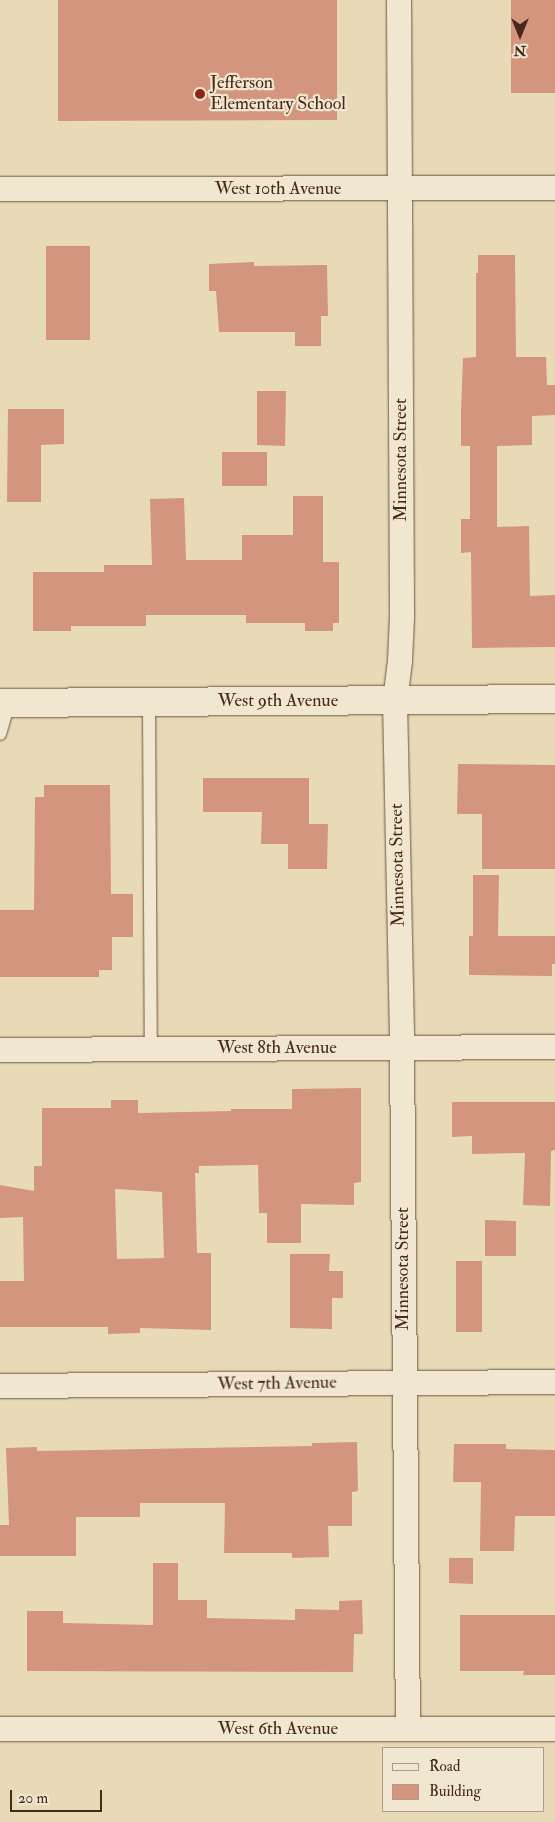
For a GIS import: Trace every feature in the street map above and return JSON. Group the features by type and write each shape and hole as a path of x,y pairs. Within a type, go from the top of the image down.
{"main road":[{"name":"West 9th Avenue","path":"4,703 555,699"}],"street":[{"name":"Minnesota Street","path":"399,0 402,617 400,661 395,700 402,1047 403,1382 408,1729"},
{"name":"West 10th Avenue","path":"0,189 555,188"},
{"name":"West 8th Avenue","path":"0,1050 555,1046"},
{"name":"West 7th Avenue","path":"0,1386 555,1382"},
{"name":"West 6th Avenue","path":"0,1729 555,1729"}],"lane":[{"path":"149,702 151,1049"},
{"path":"0,734 4,703"}],"building":[{"path":"58,0 337,0 337,120 58,121"},
{"path":"511,0 555,0 555,93 511,93"},
{"path":"46,246 90,246 90,340 46,340"},
{"path":"478,255 515,255 516,357 546,357 547,385 555,385 555,415 532,416 532,445 497,446 497,527 529,526 530,596 555,595 555,647 472,648 471,552 461,553 461,519 470,519 470,446 461,446 461,412 463,358 476,357 476,273 478,273"},
{"path":"254,262 254,266 327,265 328,316 321,316 321,346 295,346 295,332 219,332 216,291 209,291 209,264"},
{"path":"257,391 286,391 285,446 257,445"},
{"path":"8,409 64,409 64,444 41,445 41,502 7,502"},
{"path":"222,452 267,452 267,486 222,486"},
{"path":"293,496 323,496 323,562 339,562 339,623 333,623 333,631 305,631 305,623 246,623 246,615 146,615 146,626 71,626 71,631 33,631 33,572 104,572 104,565 152,565 150,499 184,498 186,560 242,560 242,535 293,535"},
{"path":"458,764 555,765 555,869 482,869 482,814 457,814"},
{"path":"203,778 309,778 309,824 328,824 327,869 288,869 288,844 261,844 262,812 203,812"},
{"path":"44,785 110,785 111,894 133,894 133,937 112,937 112,970 99,970 99,977 0,977 0,910 34,910 35,797 44,797"},
{"path":"473,875 499,875 498,936 555,936 555,964 552,964 552,976 469,975 469,936 473,936"},
{"path":"361,1088 361,1182 354,1183 354,1205 301,1204 301,1243 267,1243 267,1213 259,1213 258,1165 199,1166 199,1173 195,1173 197,1253 211,1253 211,1330 140,1328 140,1333 108,1334 108,1327 0,1327 0,1281 24,1281 23,1217 0,1218 0,1185 34,1191 34,1166 42,1166 42,1108 111,1108 111,1100 138,1100 138,1113 231,1111 231,1109 292,1109 292,1089","holes":["115,1189 162,1192 164,1258 117,1259"]},
{"path":"452,1102 555,1102 555,1150 551,1151 550,1206 523,1205 525,1153 472,1154 472,1136 452,1137"},
{"path":"485,1220 516,1221 516,1256 485,1256"},
{"path":"290,1254 330,1254 329,1271 343,1271 343,1298 332,1298 332,1329 290,1328"},
{"path":"456,1261 482,1261 482,1332 456,1332"},
{"path":"357,1442 358,1491 352,1492 352,1526 328,1526 329,1557 292,1558 292,1553 224,1553 225,1503 140,1503 140,1517 76,1517 76,1556 0,1556 0,1525 9,1525 6,1448 37,1447 37,1451 312,1446 312,1443"},
{"path":"454,1444 506,1444 506,1449 555,1450 555,1516 515,1516 514,1551 480,1551 481,1482 453,1482"},
{"path":"449,1558 473,1558 473,1584 449,1583"},
{"path":"153,1563 178,1563 178,1600 207,1600 207,1618 295,1620 295,1609 339,1610 339,1601 362,1600 363,1634 354,1634 353,1672 27,1671 27,1611 63,1611 63,1623 153,1625"},
{"path":"460,1615 555,1615 555,1675 523,1675 524,1671 460,1671"}],"place":[{"name":"Jefferson Elementary School","path":"200,94"}]}
